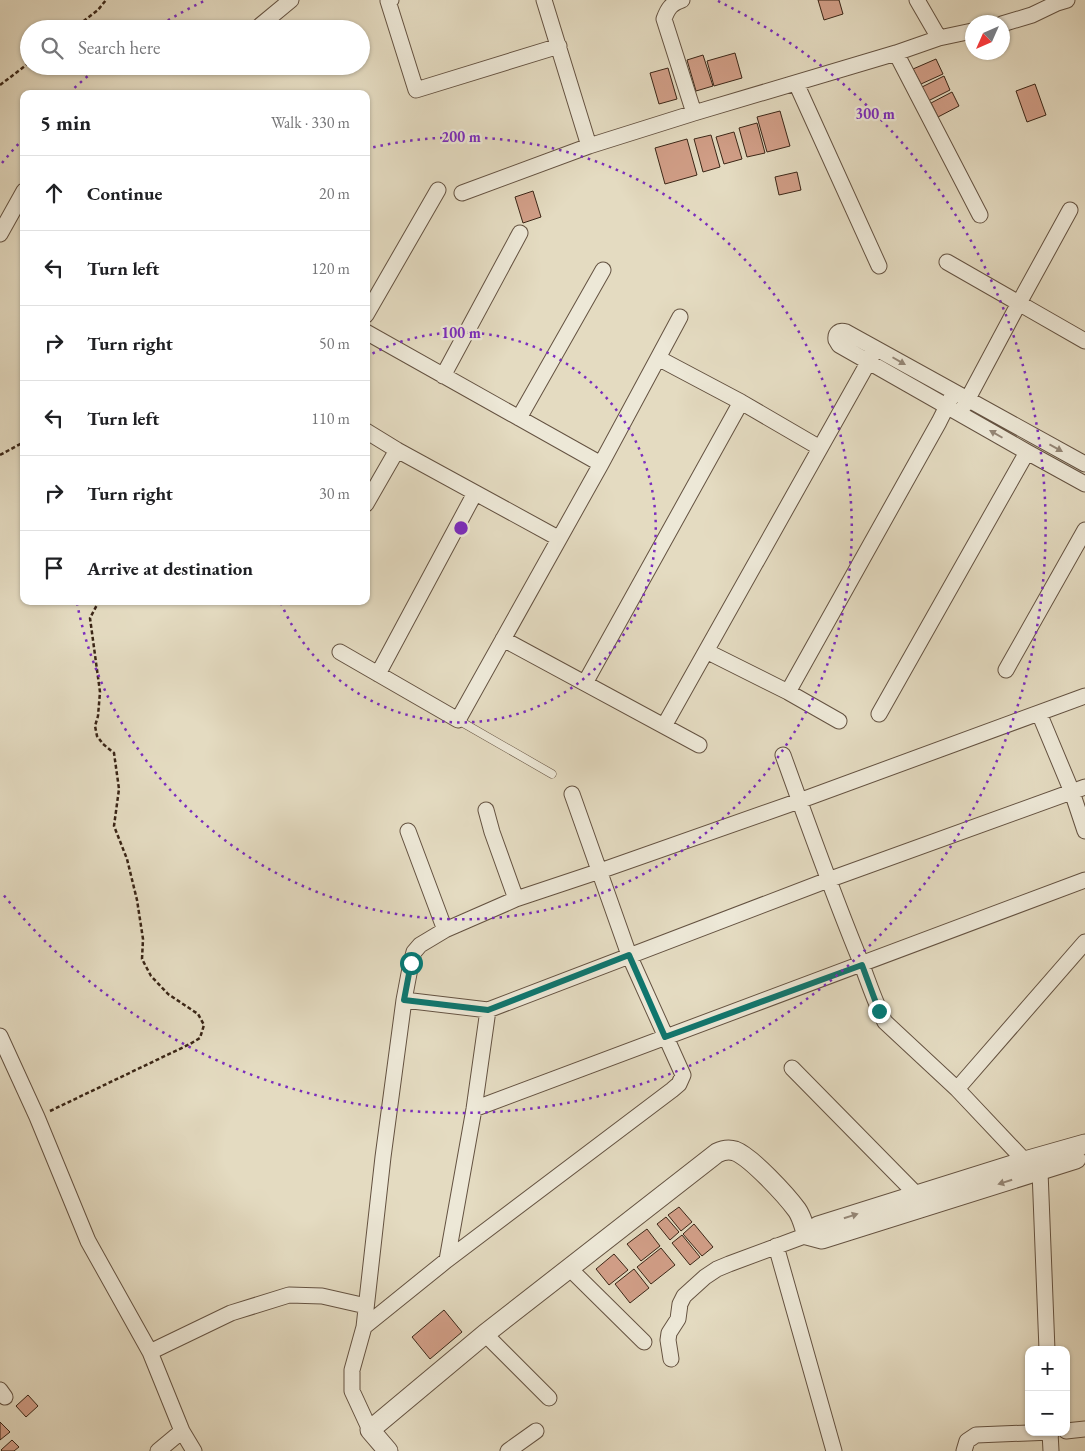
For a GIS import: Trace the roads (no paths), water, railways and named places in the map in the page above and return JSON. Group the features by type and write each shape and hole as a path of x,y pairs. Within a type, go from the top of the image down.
{"street":[{"path":"391,0 388,1 416,90 558,46"},
{"path":"544,0 589,146"},
{"path":"682,0 662,4 664,19 694,113"},
{"path":"916,0 939,38"},
{"path":"1010,20 1036,6 1067,0"},
{"path":"265,20 281,3"},
{"path":"462,192 589,146 896,53 939,38 965,32"},
{"path":"896,53 980,215"},
{"path":"796,83 879,266"},
{"path":"370,308 438,190"},
{"path":"0,234 20,198"},
{"path":"788,692 954,410 960,395 1018,303 1070,210"},
{"path":"443,376 520,232"},
{"path":"947,262 1085,341"},
{"path":"519,418 603,270"},
{"path":"340,652 458,720 680,317"},
{"path":"1085,464 846,332 842,331 836,334 836,340 839,345 1085,484"},
{"path":"370,334 600,464"},
{"path":"664,726 876,348"},
{"path":"658,358 741,402 820,448"},
{"path":"585,683 741,402"},
{"path":"370,434 558,538"},
{"path":"370,497 397,450"},
{"path":"879,714 1026,452"},
{"path":"378,674 475,493"},
{"path":"1006,670 1085,530"},
{"path":"503,639 699,745"},
{"path":"706,650 788,692 839,721"},
{"path":"388,1451 370,1430 352,1391 352,1370 364,1327 383,1157 404,1000 414,952 420,945 445,930 516,899 799,801 1085,696"},
{"path":"1039,713 1078,789 1085,831"},
{"path":"783,755 828,880 885,1022 957,1089 1032,1166 1047,1346"},
{"path":"404,1000 488,1010 828,880 1078,789"},
{"path":"364,1327 447,1260 672,1090 679,1084 683,1075 629,955 572,794"},
{"path":"486,810 516,899"},
{"path":"408,831 445,930"},
{"path":"474,1110 1085,880"},
{"path":"957,1089 1085,942"},
{"path":"447,1260 474,1110 488,1010"},
{"path":"0,1036 37,1116 88,1241 150,1352 182,1431 194,1451"},
{"path":"792,1068 916,1195"},
{"path":"807,1235 822,1239 1032,1166 1085,1144"},
{"path":"370,1430 486,1334 717,1153 726,1150 736,1151 744,1156 769,1179 797,1211 807,1235"},
{"path":"671,1359 668,1340 669,1333 678,1319 680,1304 684,1296 695,1285 717,1269 807,1235 818,1226 916,1195 1032,1166 1085,1156"},
{"path":"776,1246 834,1451"},
{"path":"569,1268 644,1342"},
{"path":"150,1352 231,1313 289,1295 322,1296 366,1306"},
{"path":"486,1334 549,1398"},
{"path":"1070,1431 1085,1430"},
{"path":"158,1451 182,1431"},
{"path":"508,1451 536,1431"},
{"path":"964,1451 967,1441 976,1435 1025,1433"},
{"path":"1051,1436 1051,1451"}],"lane":[{"path":"458,720 552,774"}]}
